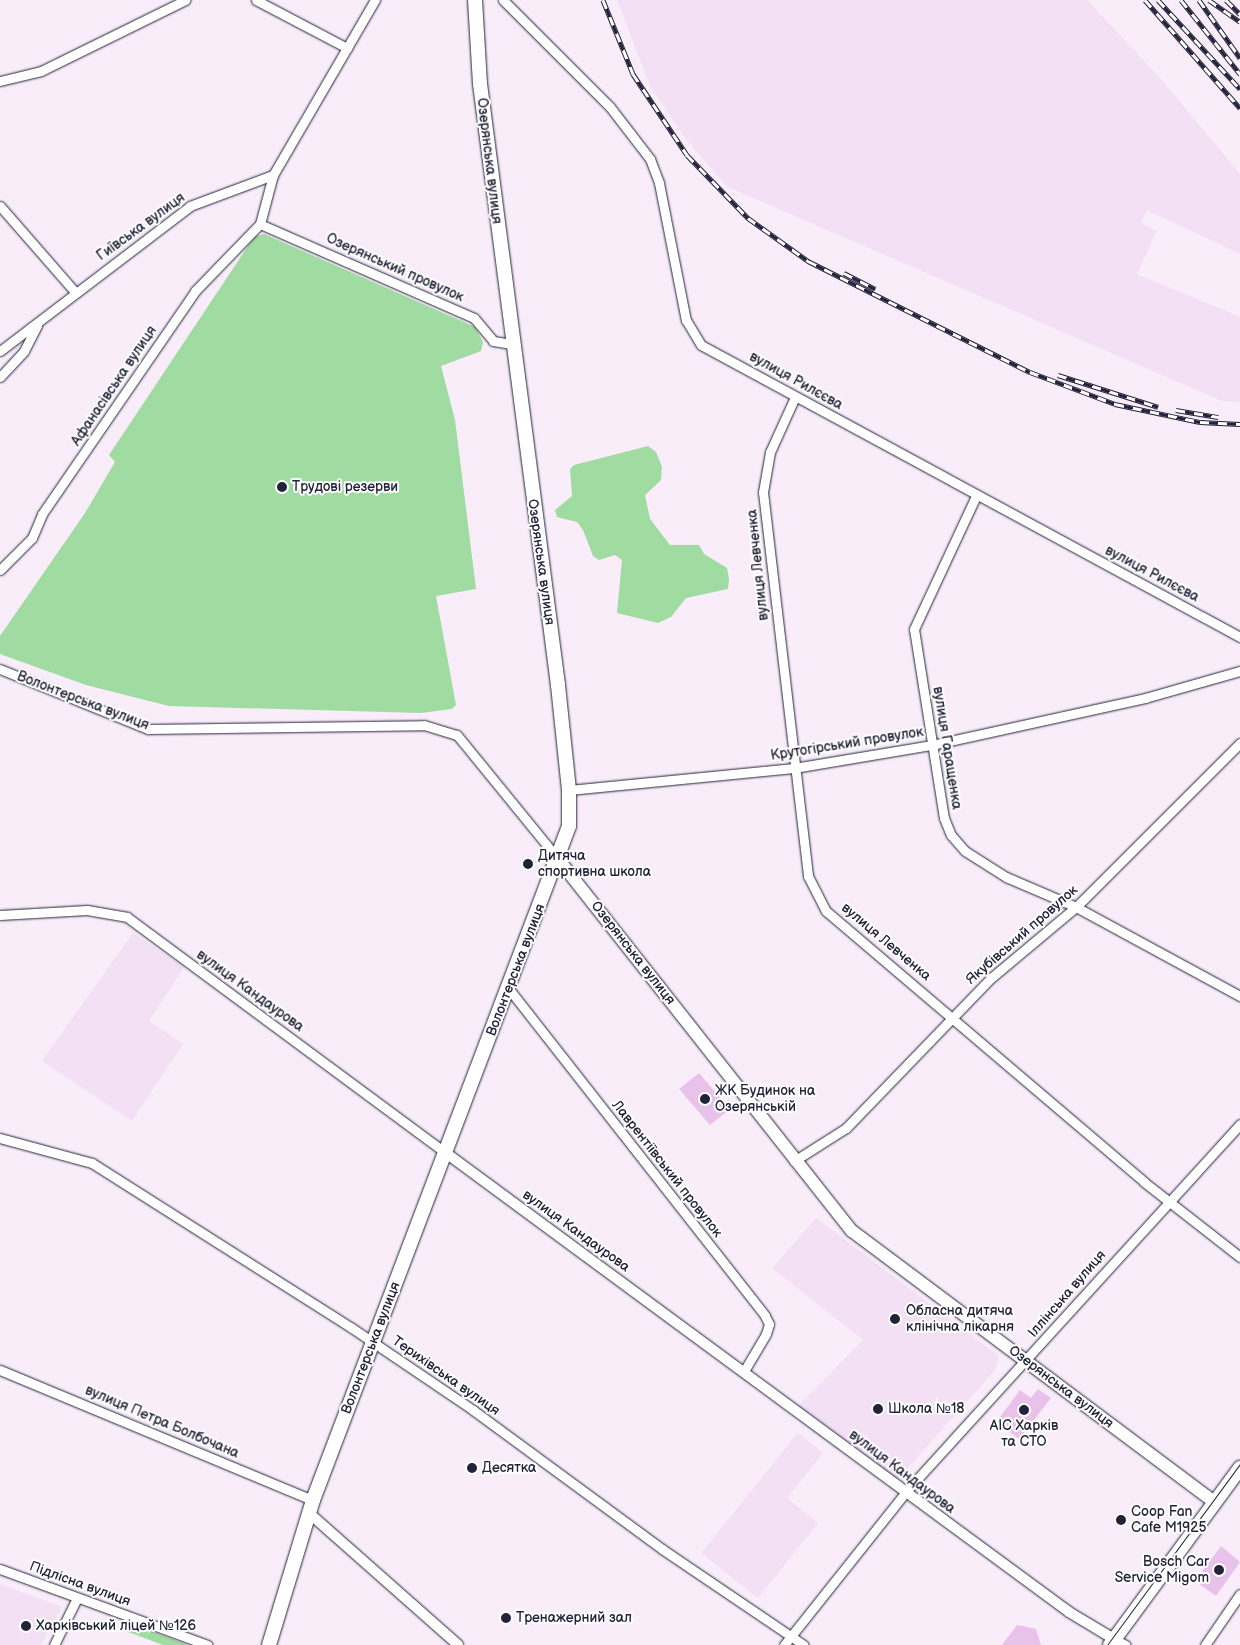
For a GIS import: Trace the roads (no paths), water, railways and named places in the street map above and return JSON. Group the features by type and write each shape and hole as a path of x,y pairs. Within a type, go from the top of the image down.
{"main road":[{"name":"Озерянська вулиця","path":"475,0 480,84 570,790 569,826 558,858 794,1161 852,1231 1214,1502"},
{"name":"Волонтерська вулиця","path":"269,1645 311,1507 372,1342 558,858"},
{"path":"1117,1643 1214,1502 1240,1468"}],"street":[{"path":"0,82 41,71 185,0"},
{"path":"256,0 347,48"},
{"path":"260,224 273,174 375,0"},
{"name":"вулиця Рилєєва","path":"504,0 610,107 650,159 659,182 691,334 701,345 976,496 1240,637"},
{"name":"Гиївська вулиця","path":"2,346 38,324 75,292 190,206 273,174"},
{"path":"0,206 75,292"},
{"name":"Озерянський провулок","path":"260,224 474,318 493,341 512,344"},
{"name":"Афанасівська вулиця","path":"0,570 32,538 42,514 195,291 260,224"},
{"name":"Гиївська вулиця","path":"0,377 24,351 38,324"},
{"name":"вулиця Левченка","path":"795,397 770,452 764,492 794,768 808,876 826,911 954,1017 1168,1200 1240,1257"},
{"name":"вулиця Гаращенка","path":"976,496 914,629 944,818 951,835 965,851 1006,877 1076,907 1240,996"},
{"name":"Волонтерська вулиця","path":"0,669 148,729 424,725 458,735 558,858"},
{"name":"Крутогірський провулок","path":"570,790 794,768 932,744 1145,698 1240,671"},
{"name":"Якубівський провулок","path":"794,1161 846,1128 899,1069 954,1017 991,978 1076,907 1238,749"},
{"name":"вулиця Кандаурова","path":"0,915 87,910 127,917 1069,1612 1117,1643"},
{"name":"Лаврентіївський провулок","path":"509,989 765,1316 769,1324 766,1334 744,1371"},
{"name":"Іллінська вулиця","path":"784,1645 906,1492 1024,1358 1039,1349 1168,1200 1240,1124"},
{"name":"Терихівська вулиця","path":"0,1138 92,1163 372,1342 662,1549 804,1645"},
{"name":"вулиця Петра Болбочана","path":"0,1370 311,1507 458,1645"},
{"name":"Підлісна вулиця","path":"0,1569 208,1645"},
{"path":"1205,1645 1240,1594"},
{"path":"54,1645 77,1598"}],"tram line":[{"path":"1107,1645 1240,1464"}],"railway":[{"path":"603,0 633,74 687,155 748,218 808,261 1030,372 1115,404 1200,422 1240,424"},
{"path":"1145,0 1240,108"},
{"path":"1158,0 1240,89"},
{"path":"1181,0 1240,74"},
{"path":"1199,0 1240,58"},
{"path":"1209,0 1240,22"},
{"path":"1226,0 1240,14"},
{"path":"844,273 875,289"},
{"path":"1058,375 1158,407"},
{"path":"1176,410 1218,417"}],"place":[{"name":"Трудові резерви","path":"282,487"},
{"name":"Дитяча спортивна школа","path":"528,864"},
{"name":"ЖК Будинок на Озерянській","path":"705,1099"},
{"name":"Обласна дитяча клінічна лікарня","path":"895,1319"},
{"name":"Школа №18","path":"878,1409"},
{"name":"АІС Харків та СТО","path":"1024,1410"},
{"name":"Десятка","path":"472,1468"},
{"name":"Coop Fan Cafe M1925","path":"1121,1520"},
{"name":"Bosch Car Service Migom","path":"1219,1570"},
{"name":"Тренажерний зал","path":"506,1618"},
{"name":"Харківський ліцей №126","path":"26,1626"}]}
